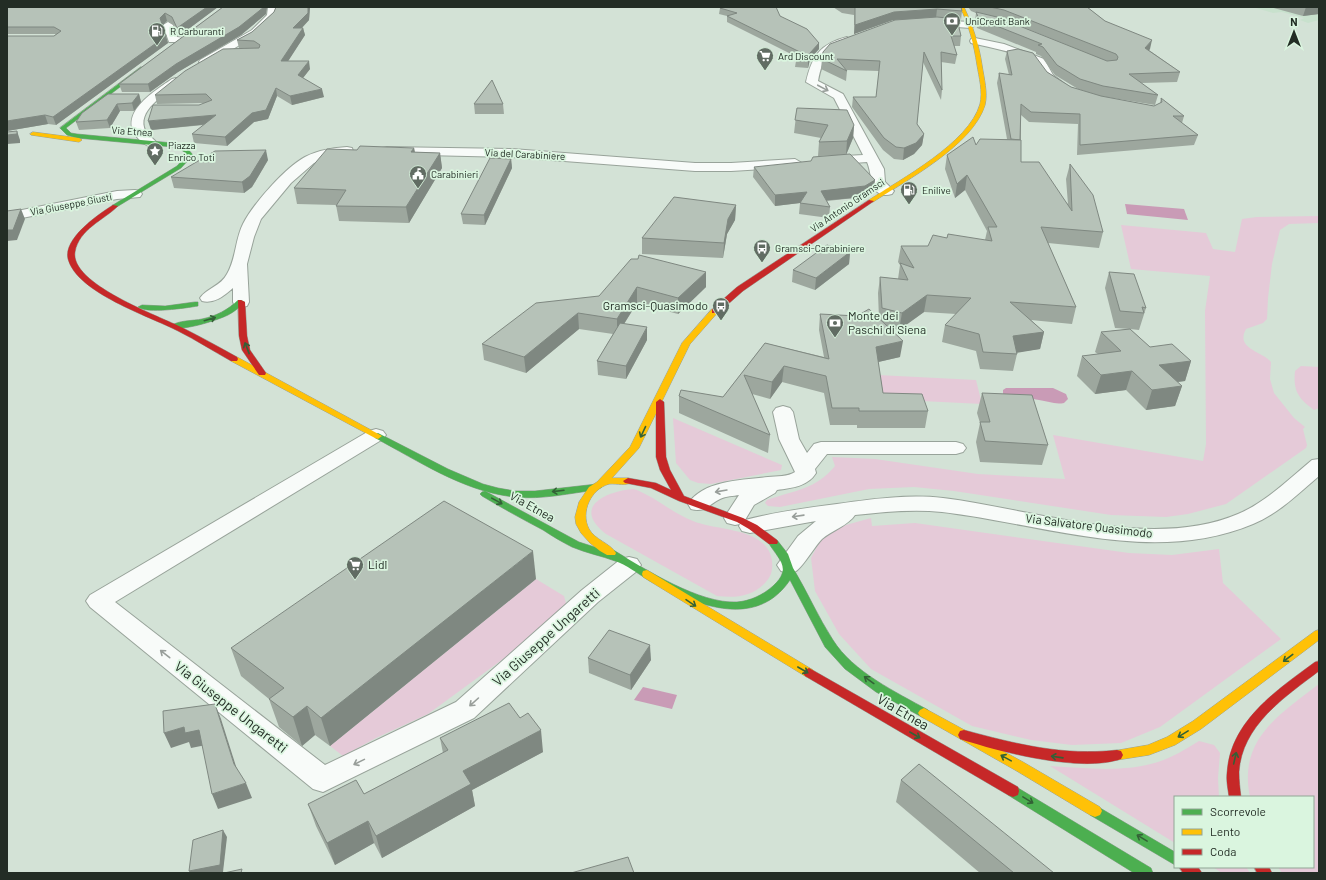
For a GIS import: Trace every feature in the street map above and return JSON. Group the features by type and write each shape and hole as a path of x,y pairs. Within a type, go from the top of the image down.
{"main road":[{"name":"Via Antonio Gramsci","path":"631,566 586,533 581,524 580,511 586,498 634,448 686,343 721,305 740,289 945,151 962,136 978,116 983,104 983,96 975,41 969,16"},
{"path":"171,48 185,38"},
{"path":"108,140 75,140 27,134 63,128 151,62"},
{"name":"Via Etnea","path":"63,128 65,132 72,136 151,143 183,148 190,155 188,159 176,168 106,212 86,228 74,243 71,255 72,262 78,271 92,284 127,305 176,326 264,375 439,467 575,544 631,566 714,618 1025,799 1146,873"},
{"path":"127,305 165,308 201,301"},
{"path":"176,326 185,311 201,301"},
{"path":"176,326 223,315 237,307 241,302"},
{"path":"241,302 243,336 246,350 264,375"},
{"name":"Via Antonio Gramsci","path":"660,397 661,457 665,470 689,501"},
{"name":"Via Etnea","path":"439,467 483,486 509,493 535,494 598,486 608,482 628,481 649,484 743,522 770,537 780,549 829,644 849,666 880,689 964,735 1174,858"},
{"path":"631,566 714,604 733,606 748,604 766,596 783,582 789,567"},
{"path":"964,735 1024,752 1067,758 1096,759 1149,750 1171,741 1198,725 1319,634"},
{"path":"1235,796 1232,770 1238,746 1247,727 1260,711 1319,665"}],"street":[{"path":"142,103 155,97 190,70 245,39 272,16 273,7"},
{"path":"929,20 969,16"},
{"path":"168,25 173,40 185,38"},
{"path":"860,36 826,49 816,60 812,82 838,96 877,169 878,182 881,188 887,191"},
{"path":"245,39 262,37"},
{"path":"975,41 1000,46 1040,61 1049,77 1067,89"},
{"path":"222,52 242,52"},
{"path":"104,97 126,97"},
{"path":"142,103 157,109"},
{"path":"142,103 138,119 138,128 151,143"},
{"name":"Via del Carabiniere","path":"240,265 250,225 267,201 310,160 322,155 338,152 512,153 695,167 731,168 870,158"},
{"name":"Via Giuseppe Giusti","path":"7,217 117,195 135,194"},
{"path":"201,301 223,291 240,265"},
{"path":"240,265 241,302"},
{"path":"689,501 714,492 748,486 774,485 801,478 806,473 805,468 789,439 783,412"},
{"name":"Via Giuseppe Ungaretti","path":"376,435 98,601 323,780 465,710 590,596 631,566"},
{"path":"805,468 821,448 956,448"},
{"name":"Via Salvatore Quasimodo","path":"743,522 770,520 864,507 900,504 935,505 1127,534 1175,535 1212,530 1246,519 1272,504 1319,466"},
{"path":"743,522 746,500 774,485"},
{"name":"Via Salvatore Quasimodo","path":"789,567 808,539 818,528 832,520 864,507"}],"shaded area":[{"path":"1253,7 1319,7 1319,20 1308,23 1300,20 1304,18 1282,12 1273,13"},
{"path":"1125,204 1184,209 1188,220 1127,214"},
{"path":"1319,216 1319,223 1289,224 1280,230 1272,264 1267,319 1263,323 1246,329 1244,336 1244,341 1251,349 1271,362 1270,379 1274,393 1294,418 1305,427 1303,429 1307,445 1306,448 1226,504 1188,514 1166,517 1111,515 954,491 914,487 869,489 780,507 768,506 765,503 767,500 812,485 820,480 835,466 832,457 875,459 978,474 1065,479 1053,435 1203,461 1206,444 1205,311 1210,276 1131,269 1121,225 1206,233 1213,249 1235,252 1242,219 1257,217"},
{"path":"1301,366 1319,367 1319,408 1314,410 1300,398 1296,389 1295,371"},
{"path":"878,375 976,380 982,404 881,399"},
{"path":"1006,388 1053,388 1066,394 1068,399 1064,403 1058,404 1042,400 1012,397 1003,395 1003,390"},
{"path":"673,418 782,465 781,470 711,484 698,483 690,480 676,463"},
{"path":"634,489 650,496 685,518 703,524 740,532 761,542 768,550 772,561 772,570 769,578 760,588 749,594 731,597 717,596 606,534 596,524 592,516 592,508 596,502 604,497 623,490"},
{"path":"871,518 872,526 915,523 1129,553 1172,555 1219,549 1223,583 1281,639 1160,727 1121,743 1072,745 1031,740 972,726 871,669 839,634 815,591 811,558 821,539 832,531 846,525"},
{"path":"536,579 564,596 567,607 510,654 428,714 376,738 343,756 330,746"},
{"path":"1319,684 1319,873 1282,873 1279,868 1314,868 1314,796 1250,796 1248,777 1250,759 1256,744 1265,730 1276,718"},
{"path":"643,687 677,695 672,709 634,700"},
{"path":"1199,741 1214,745 1220,753 1218,778 1219,796 1174,796 1174,842 1050,766 1090,769 1131,768 1158,762"},
{"path":"1214,868 1247,868 1250,873 1222,873"}],"building":[{"path":"7,7 207,7 177,28 172,17 165,13 160,18 166,36 53,117 45,115 7,121 7,36 54,36 61,31 54,27 7,27"},
{"path":"223,7 264,7 239,27 176,64 148,84 119,84"},
{"path":"276,7 308,7 308,13 293,28 303,28 281,61 309,61 298,75 322,89 290,96 276,88 266,110 252,113 225,137 192,134 216,115 148,121 153,105 199,105 212,100 206,94 155,95 185,71 223,49 259,48 260,45 254,41 237,40 252,32 274,12"},
{"path":"776,7 780,16 807,29 819,43 810,53 808,61 796,61 808,56 727,16 737,13 720,8"},
{"path":"855,7 961,7 962,11 937,9 894,12 855,25"},
{"path":"990,7 1087,7 1105,21 1152,40 1145,48 1180,72 1129,74 1158,95 1103,86 1080,79 1057,65 1043,47 1038,45 1042,44 979,19 976,12 997,17 1107,61 1117,60 1118,57 1116,54 1004,10"},
{"path":"937,17 957,19 961,36 951,36 957,55 941,52 942,90 924,52 917,124 924,134 916,143 904,148 896,147 884,138 853,97 876,97 880,61 837,59 847,71 822,59 823,52 830,44 895,20"},
{"path":"1018,49 1033,53 1047,72 1071,87 1101,96 1154,106 1162,102 1161,98 1184,116 1173,116 1198,135 1080,145 1080,114 1031,112 1021,104 1020,140 1011,139 999,73 1012,75 1007,51"},
{"path":"492,80 503,104 474,104"},
{"path":"108,94 139,94 132,103 117,104 107,120 76,122 82,113"},
{"path":"797,108 847,110 854,125 847,141 819,142 828,125 795,120"},
{"path":"17,131 17,134 7,135 7,132"},
{"path":"973,137 976,145 980,139 1021,140 1021,162 1039,162 1072,211 1070,164 1093,195 1103,232 1041,227 1076,307 1010,302 1044,332 1013,336 1017,354 983,352 979,334 945,325 971,298 927,295 902,313 882,308 880,277 908,280 900,263 914,268 901,246 928,246 933,235 947,238 948,234 992,241 988,227 997,227 967,175 957,184 947,155"},
{"path":"360,146 414,148 411,152 440,153 406,207 336,206 346,190 294,188 327,149 357,150"},
{"path":"266,150 250,176 242,182 171,177 215,151"},
{"path":"850,154 875,180 865,186 821,191 830,207 800,203 807,192 775,195 754,167 811,161 813,157"},
{"path":"490,158 511,159 484,215 461,214"},
{"path":"674,197 736,205 728,219 724,243 642,238"},
{"path":"21,209 13,230 7,230 7,211"},
{"path":"827,245 850,252 816,278 793,270"},
{"path":"639,255 706,272 678,298 637,287 617,319 578,313 524,357 482,344 536,303 599,296 631,259 638,259"},
{"path":"1109,272 1134,274 1146,308 1142,307 1144,313 1120,311"},
{"path":"869,309 903,341 876,347 883,393 922,394 928,411 859,411 859,408 832,408 826,376 784,366 772,382 744,375 770,435 679,396 681,390 723,397 765,343 829,359 820,314 857,316"},
{"path":"620,323 647,327 626,366 597,361"},
{"path":"1130,329 1150,347 1172,344 1191,361 1159,365 1182,386 1152,390 1132,371 1101,375 1082,356 1121,351 1101,332"},
{"path":"982,393 1032,395 1048,445 985,441 980,422 990,422"},
{"path":"444,501 533,551 321,718 307,706 293,717 269,699 284,688 231,648"},
{"path":"609,630 650,645 630,675 588,658"},
{"path":"509,703 520,718 528,713 541,730 463,771 471,784 376,836 368,821 327,843 308,804 356,780 364,794 448,750 440,738"},
{"path":"215,704 234,764 246,783 212,794 199,730 185,733 184,727 164,733 163,711"},
{"path":"919,764 1054,873 1014,873 901,780"},
{"path":"223,830 220,865 189,871 193,840"},
{"path":"628,857 634,873 571,873"},
{"path":"242,869 241,873 224,873"}],"traffic: fast":[{"path":"115,206 179,167 190,155 185,149 173,145 77,136 69,134 63,128 143,68"},
{"path":"175,326 193,324 219,317 241,302"},
{"path":"142,307 165,308 195,304"},
{"path":"378,436 427,463 462,479 498,491 515,494 535,494 597,487"},
{"path":"485,494 575,544 613,557"},
{"path":"611,553 653,578 685,593 716,604 738,606 746,605 762,599 776,589 786,577 788,572 786,558 773,542"},
{"path":"789,569 829,644 849,666 880,689 924,713"},
{"path":"1013,791 1146,873"},
{"path":"1095,811 1174,858"}],"traffic: slow":[{"path":"871,201 935,159 966,132 976,119 982,105 983,96 979,60 969,22 962,7"},
{"path":"33,134 79,140"},
{"path":"600,485 634,448 686,343 715,311"},
{"path":"234,359 378,436"},
{"path":"611,553 587,535 581,524 581,509 588,495 599,485 609,481 628,481"},
{"path":"647,574 809,673"},
{"path":"1117,755 1149,750 1171,741 1197,725 1319,634"},
{"path":"924,713 1019,766 1095,811"}],"traffic: jam":[{"path":"715,311 740,289 871,201"},
{"path":"115,206 93,221 75,242 71,258 78,270 88,282 102,292 118,301 180,329 234,359"},
{"path":"241,302 243,336 246,350 262,373"},
{"path":"660,402 661,457 665,470 680,498"},
{"path":"628,481 653,485 682,499 740,520 753,527 773,542"},
{"path":"1235,796 1233,772 1236,754 1252,723 1277,698 1319,665"},
{"path":"809,673 1013,791"},
{"path":"964,735 1039,754 1078,758 1117,755"},
{"path":"1188,868 1195,873"},
{"path":"1262,868 1265,873"}],"place":[{"name":"UniCredit Bank","path":"952,36"},
{"name":"R Carburanti","path":"157,46"},
{"name":"Ard Discount","path":"765,71"},
{"name":"Piazza Enrico Toti","path":"155,166"},
{"name":"Carabinieri","path":"418,189"},
{"name":"Enilive","path":"909,205"},
{"name":"Gramsci-Carabiniere","path":"762,263"},
{"name":"Gramsci-Quasimodo","path":"721,321"},
{"name":"Monte dei Paschi di Siena","path":"835,338"},
{"name":"Lidl","path":"355,580"}]}
